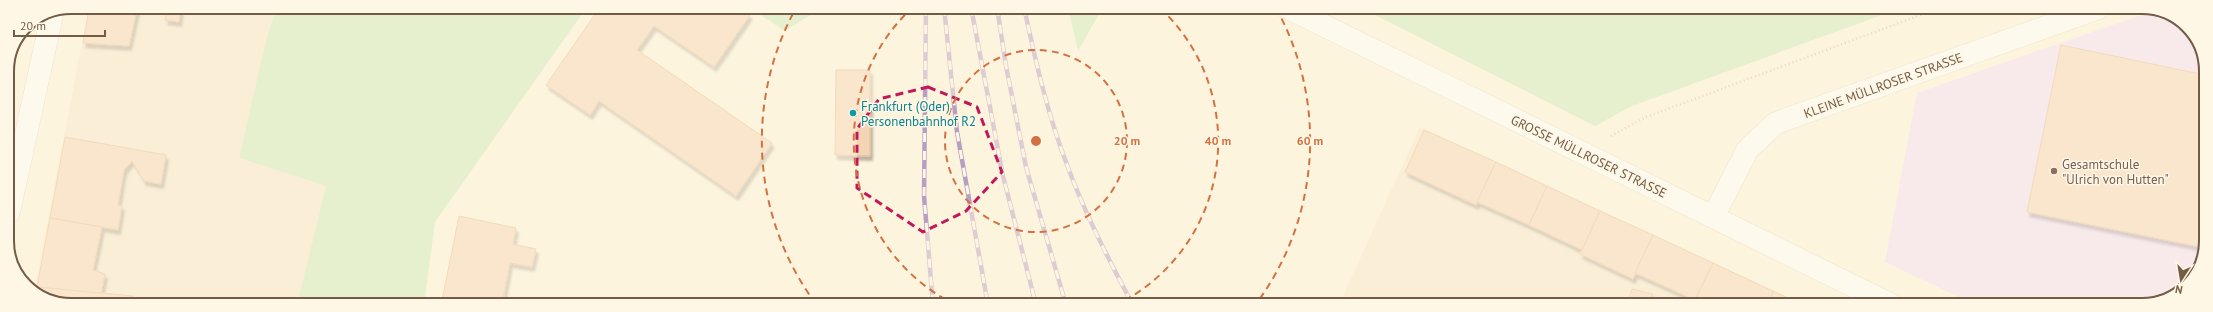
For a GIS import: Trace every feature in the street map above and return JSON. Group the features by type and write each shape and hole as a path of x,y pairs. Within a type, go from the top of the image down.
{"street":[{"name":"GROSSE MÜLLROSER STRASSE","path":"1300,14 1878,298"},
{"name":"KLEINE MÜLLROSER STRASSE","path":"1713,217 1748,149 1776,123 2082,14"},
{"path":"14,189 51,17"}],"path":[{"path":"1578,151 1646,117 1926,14"}],"highlighted area":[{"path":"928,87 977,107 1002,172 966,211 923,232 857,188 857,129 879,99"}],"shaded area":[{"path":"88,14 275,14 267,36 239,158 326,186 299,298 63,298 46,292 35,286"},
{"name":"Gesamtschule \"Ulrich von Hutten\"","path":"2144,14 2157,16 2174,24 2187,36 2191,42 2198,60 2199,71 2199,249 2191,270 2180,284 2164,294 2153,297 1961,298 1885,262 1917,93"},
{"path":"1420,127 1789,298 1345,298 1344,294"}],"green space":[{"path":"275,14 582,14 435,222 425,298 299,298 326,186 239,158 267,36"},
{"path":"759,14 812,14 785,31"},
{"path":"1070,14 1099,14 1078,51"},
{"path":"1373,14 1885,14 1632,106 1595,126"}],"building":[{"path":"88,14 136,14 129,46 83,43"},
{"path":"166,14 180,14 179,22 165,20"},
{"path":"595,14 749,14 750,15 714,67 654,26 637,50 772,143 736,196 599,101 590,115 546,85"},
{"path":"2061,45 2199,74 2199,247 2027,212"},
{"name":"Frankfurt (Oder) Personenbahnhof R2","path":"836,70 870,70 870,156 835,155"},
{"path":"1424,130 1496,162 1476,205 1405,172"},
{"path":"65,137 166,155 161,184 144,181 132,161 124,170 118,205 122,206 118,230 50,218"},
{"path":"1496,162 1547,186 1529,225 1477,202"},
{"path":"1547,186 1600,211 1582,250 1529,225"},
{"path":"1600,211 1653,235 1633,279 1580,254"},
{"path":"459,216 516,228 513,244 536,249 532,267 510,263 503,298 442,298"},
{"path":"50,218 102,227 93,270 105,274 101,294 37,287"},
{"path":"1653,235 1713,263 1696,298 1691,298 1635,273"},
{"path":"1713,263 1773,291 1771,298 1696,298"},
{"path":"38,287 133,296 133,298 63,298 46,292"},
{"path":"1632,289 1653,294 1652,298 1629,298"},
{"path":"1773,291 1788,298 1771,298"}],"railway":[{"path":"926,14 924,196 932,298"},
{"path":"945,14 957,132 987,298"},
{"path":"972,14 1003,176 1034,298"},
{"path":"998,14 1006,66 1026,167 1064,298"},
{"path":"1026,14 1047,105 1059,143 1097,235 1129,298"}],"place":[{"name":"Frankfurt (Oder) Personenbahnhof R2","path":"853,113"},
{"name":"Gesamtschule \"Ulrich von Hutten\"","path":"2054,171"}]}
